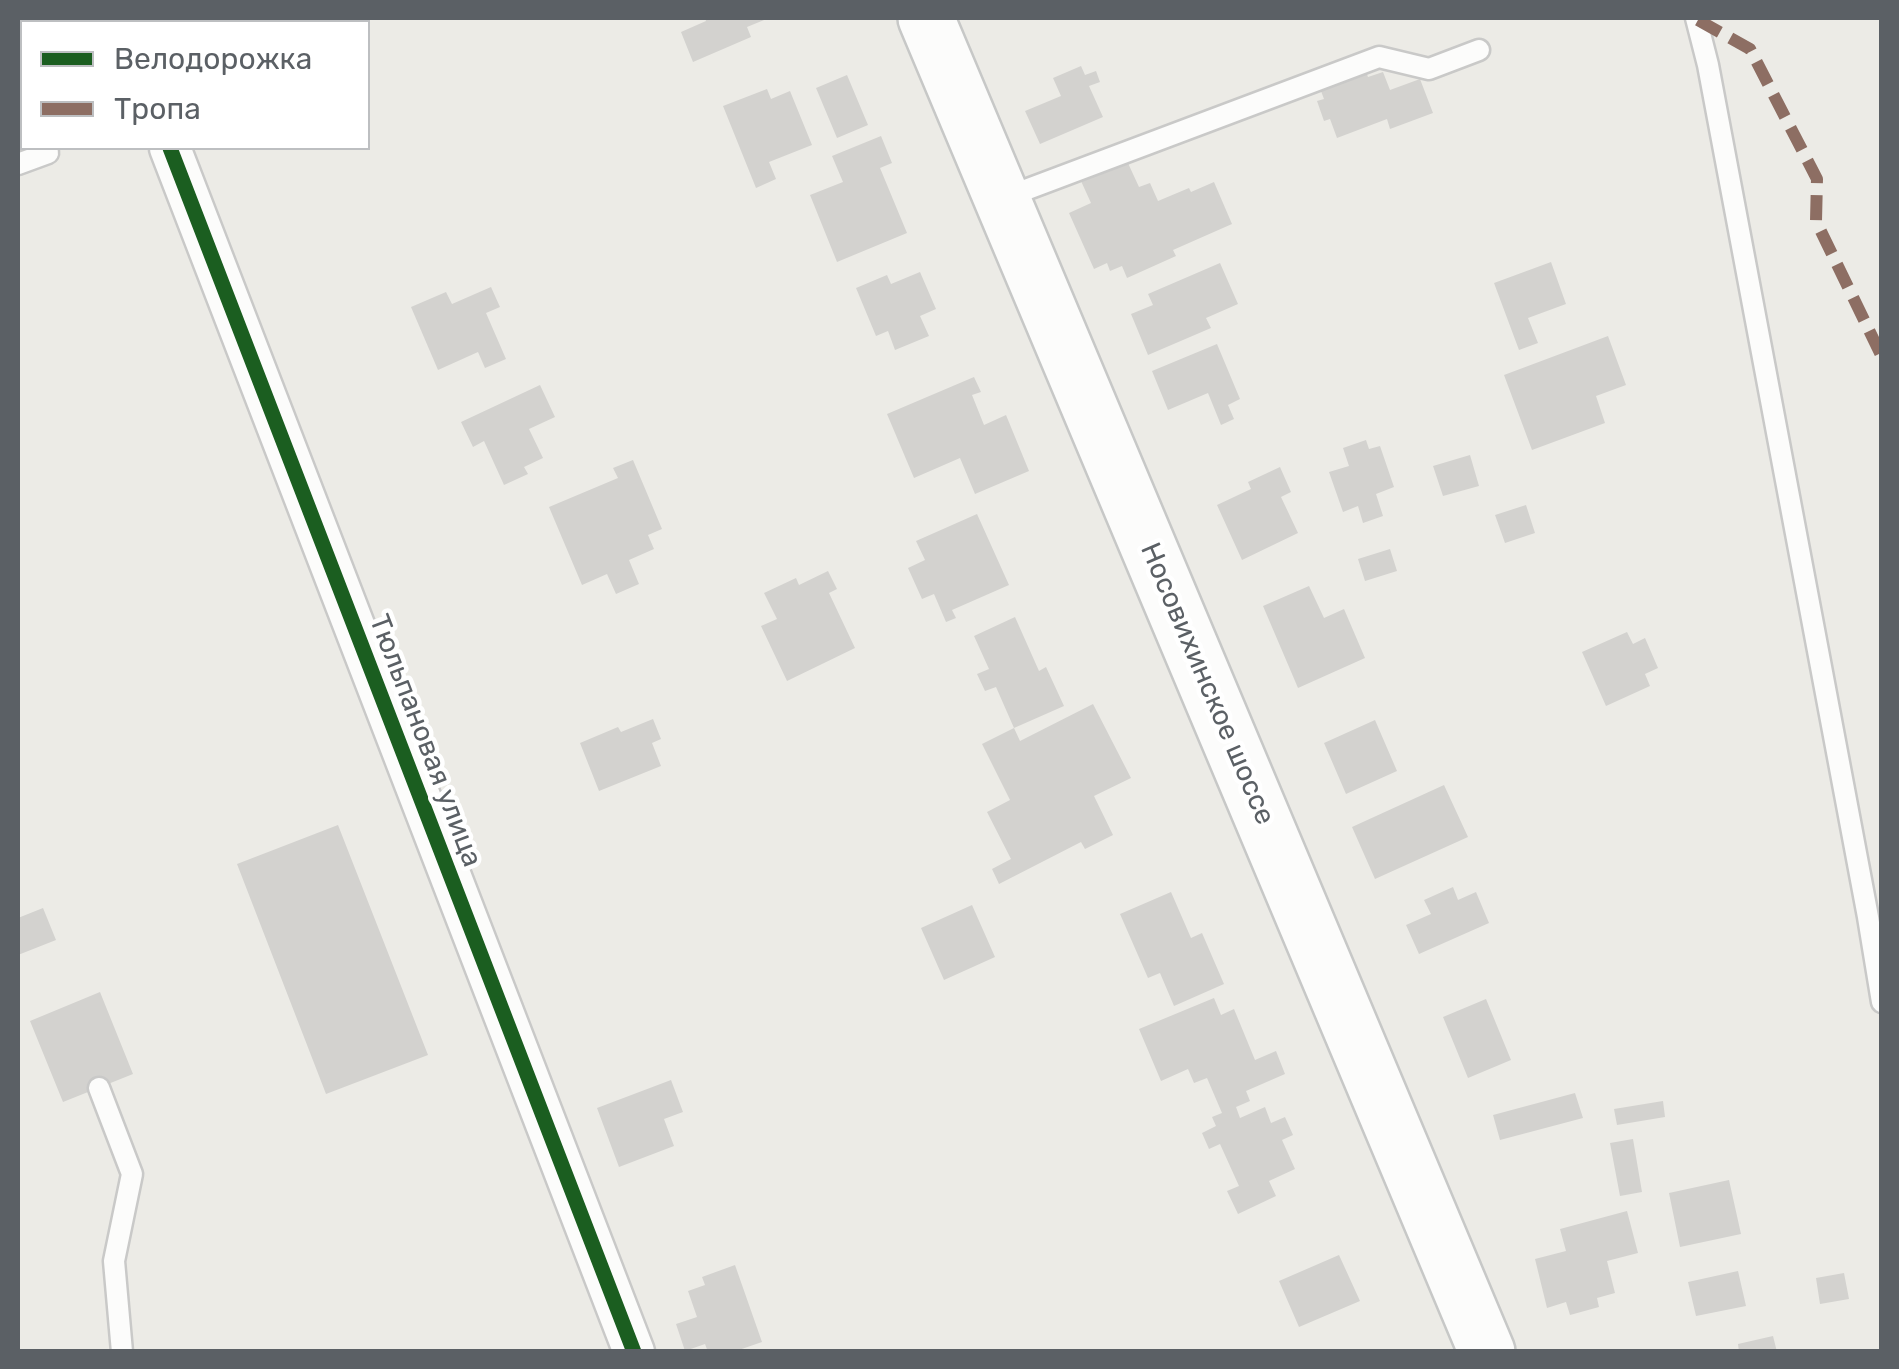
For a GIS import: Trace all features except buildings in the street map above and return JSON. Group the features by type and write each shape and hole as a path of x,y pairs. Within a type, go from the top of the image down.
{"main road":[{"name":"Носовихинское шоссе","path":"926,18 1487,1352"}],"street":[{"name":"Тюльпановая улица","path":"171,150 634,1352"}],"lane":[{"path":"1696,18 1882,1002"},
{"path":"1002,198 1379,58 1429,69 1479,50"},
{"path":"18,164 47,150"},
{"path":"98,1088 132,1174 114,1261 122,1352"}],"marked path":[{"path":"1698,20 1750,49 1817,179 1816,221 1882,357"}],"cycle path":[{"path":"171,150 634,1352"}]}
